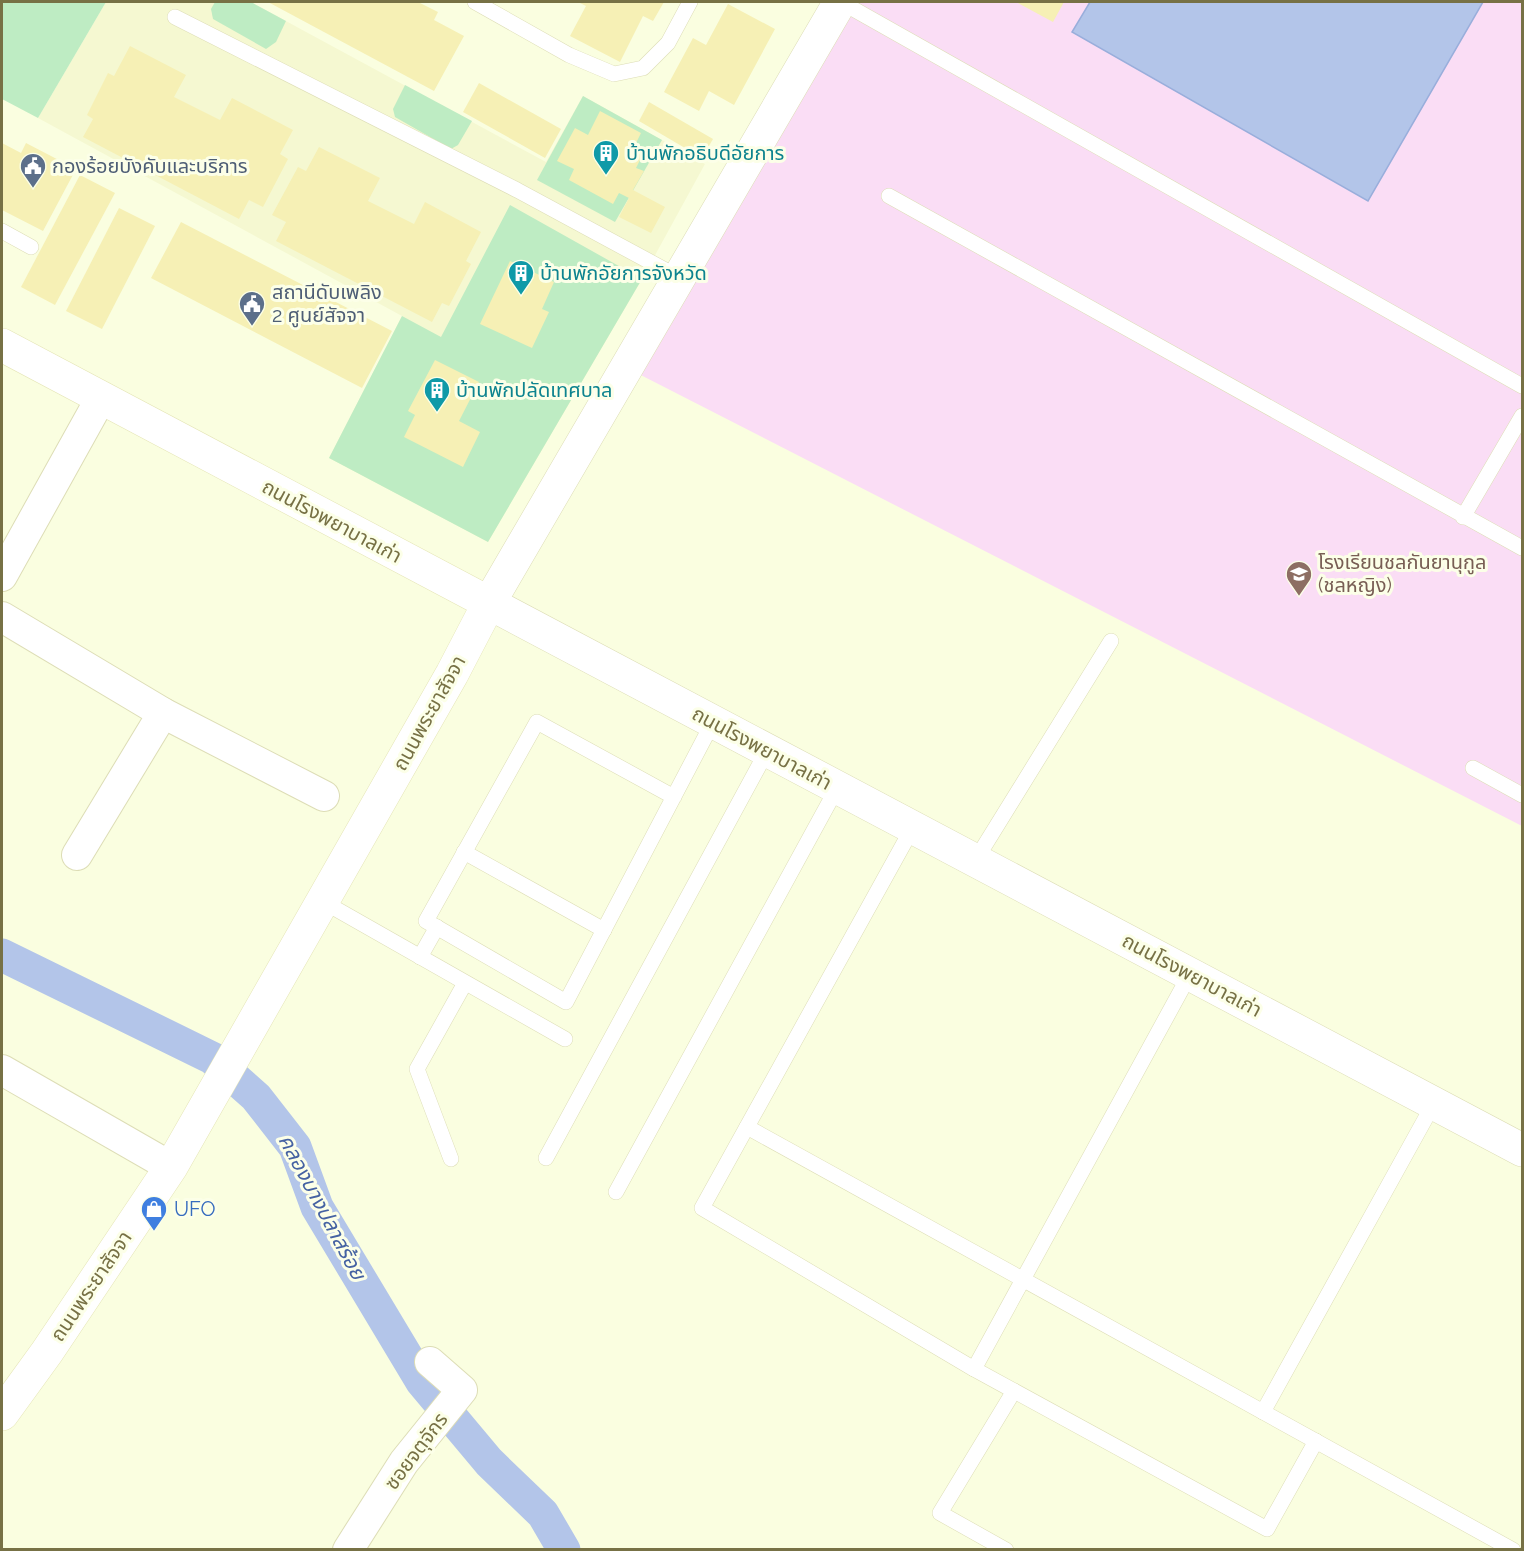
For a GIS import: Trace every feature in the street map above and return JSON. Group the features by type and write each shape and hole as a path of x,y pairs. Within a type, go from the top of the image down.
{"street":[{"name":"ถนนพระยาสัจจา","path":"2,1412 47,1352 171,1167 489,603 840,2"},
{"name":"ถนนโรงพยาบาลเก่า","path":"2,345 1522,1150"},
{"path":"2,576 101,398"},
{"path":"2,617 164,712 324,796"},
{"path":"77,855 164,712"},
{"path":"2,1070 171,1167"},
{"name":"ซอยจตุจักร","path":"348,1550 404,1462 462,1390 430,1362"}],"lane":[{"path":"474,2 569,55 614,74 643,68 668,43 690,2"},
{"path":"840,2 1522,386"},
{"path":"175,17 517,190 680,278"},
{"path":"889,196 1522,548"},
{"path":"2,231 31,247"},
{"path":"1464,517 1522,416"},
{"path":"975,861 1111,641"},
{"path":"674,797 537,722 426,921 566,1002 674,797 713,722"},
{"path":"546,1158 767,751"},
{"path":"1473,768 1522,795"},
{"path":"616,1192 837,788"},
{"path":"913,827 702,1208 974,1369 1267,1528 1316,1441"},
{"path":"464,852 604,930"},
{"path":"322,901 565,1039"},
{"path":"420,957 437,927"},
{"path":"974,1369 1190,974"},
{"path":"451,1160 417,1069 465,983"},
{"path":"1263,1412 1434,1103"},
{"path":"747,1127 1513,1550"},
{"path":"1006,1550 940,1514 1014,1391"}],"shaded area":[{"path":"2,2 106,2 38,118 2,99"},
{"path":"106,2 251,2 546,162 583,96 705,164 642,279 488,542 329,458 402,316 38,118"},
{"path":"215,2 251,2 286,21 276,42 266,49 213,19 211,9"},
{"name":"โรงเรียนชลกันยานุกูล (ชลหญิง)","path":"840,2 1522,2 1522,826 627,368"},
{"path":"405,85 472,121 458,145 451,149 395,117 393,109"},
{"path":"583,96 662,140 615,222 537,180"},
{"path":"510,205 642,279 488,542 329,458 402,316 441,337"}],"water":[{"path":"1090,2 1483,2 1368,201 1072,32"}],"building":[{"path":"268,2 418,2 438,12 434,20 464,36 434,91"},
{"path":"578,2 664,2 653,21 643,16 620,62 570,36 586,6"},
{"path":"1016,2 1064,2 1053,22"},
{"path":"728,4 775,29 734,105 709,91 699,111 664,92 693,38 706,45"},
{"path":"130,46 186,75 174,97 220,120 232,98 293,130 280,154 288,159 263,207 249,200 239,219 83,137 93,119 87,115 108,73 114,76"},
{"path":"479,83 561,129 545,158 463,112"},
{"path":"649,102 713,139 702,158 639,121"},
{"name":"บ้านพักอธิบดีอัยการ","path":"600,111 641,133 634,147 644,152 636,168 644,171 633,190 665,207 651,233 619,217 629,198 619,193 613,204 569,180 574,169 557,161 575,128 588,135"},
{"name":"กองร้อยบังคับและบริการ","path":"2,143 21,153 26,143 76,169 43,231 2,210"},
{"path":"319,147 380,178 368,201 414,224 425,202 481,232 466,261 471,264 449,306 442,303 432,322 276,241 286,222 272,215 298,167 306,171"},
{"path":"80,175 115,193 55,305 21,287"},
{"path":"119,208 155,226 102,329 66,311"},
{"path":"181,222 392,331 362,388 151,278"},
{"name":"บ้านพักอัยการจังหวัด","path":"510,261 554,282 542,309 549,312 532,348 480,324"},
{"name":"บ้านพักปลัดเทศบาล","path":"435,360 479,382 459,421 480,432 463,467 404,437 415,415 408,411"}],"waterway":[{"name":"คลองบางปลาสร้อย","path":"2,955 212,1058 256,1097 295,1147 317,1207 422,1382 489,1462 543,1514 564,1550"}],"place":[{"name":"บ้านพักอธิบดีอัยการ","path":"606,176"},
{"name":"กองร้อยบังคับและบริการ","path":"33,189"},
{"name":"บ้านพักอัยการจังหวัด","path":"521,296"},
{"name":"สถานีดับเพลิง 2 ศูนย์สัจจา","path":"252,327"},
{"name":"บ้านพักปลัดเทศบาล","path":"437,413"},
{"name":"โรงเรียนชลกันยานุกูล (ชลหญิง)","path":"1299,597"},
{"name":"UFO","path":"154,1232"}]}
